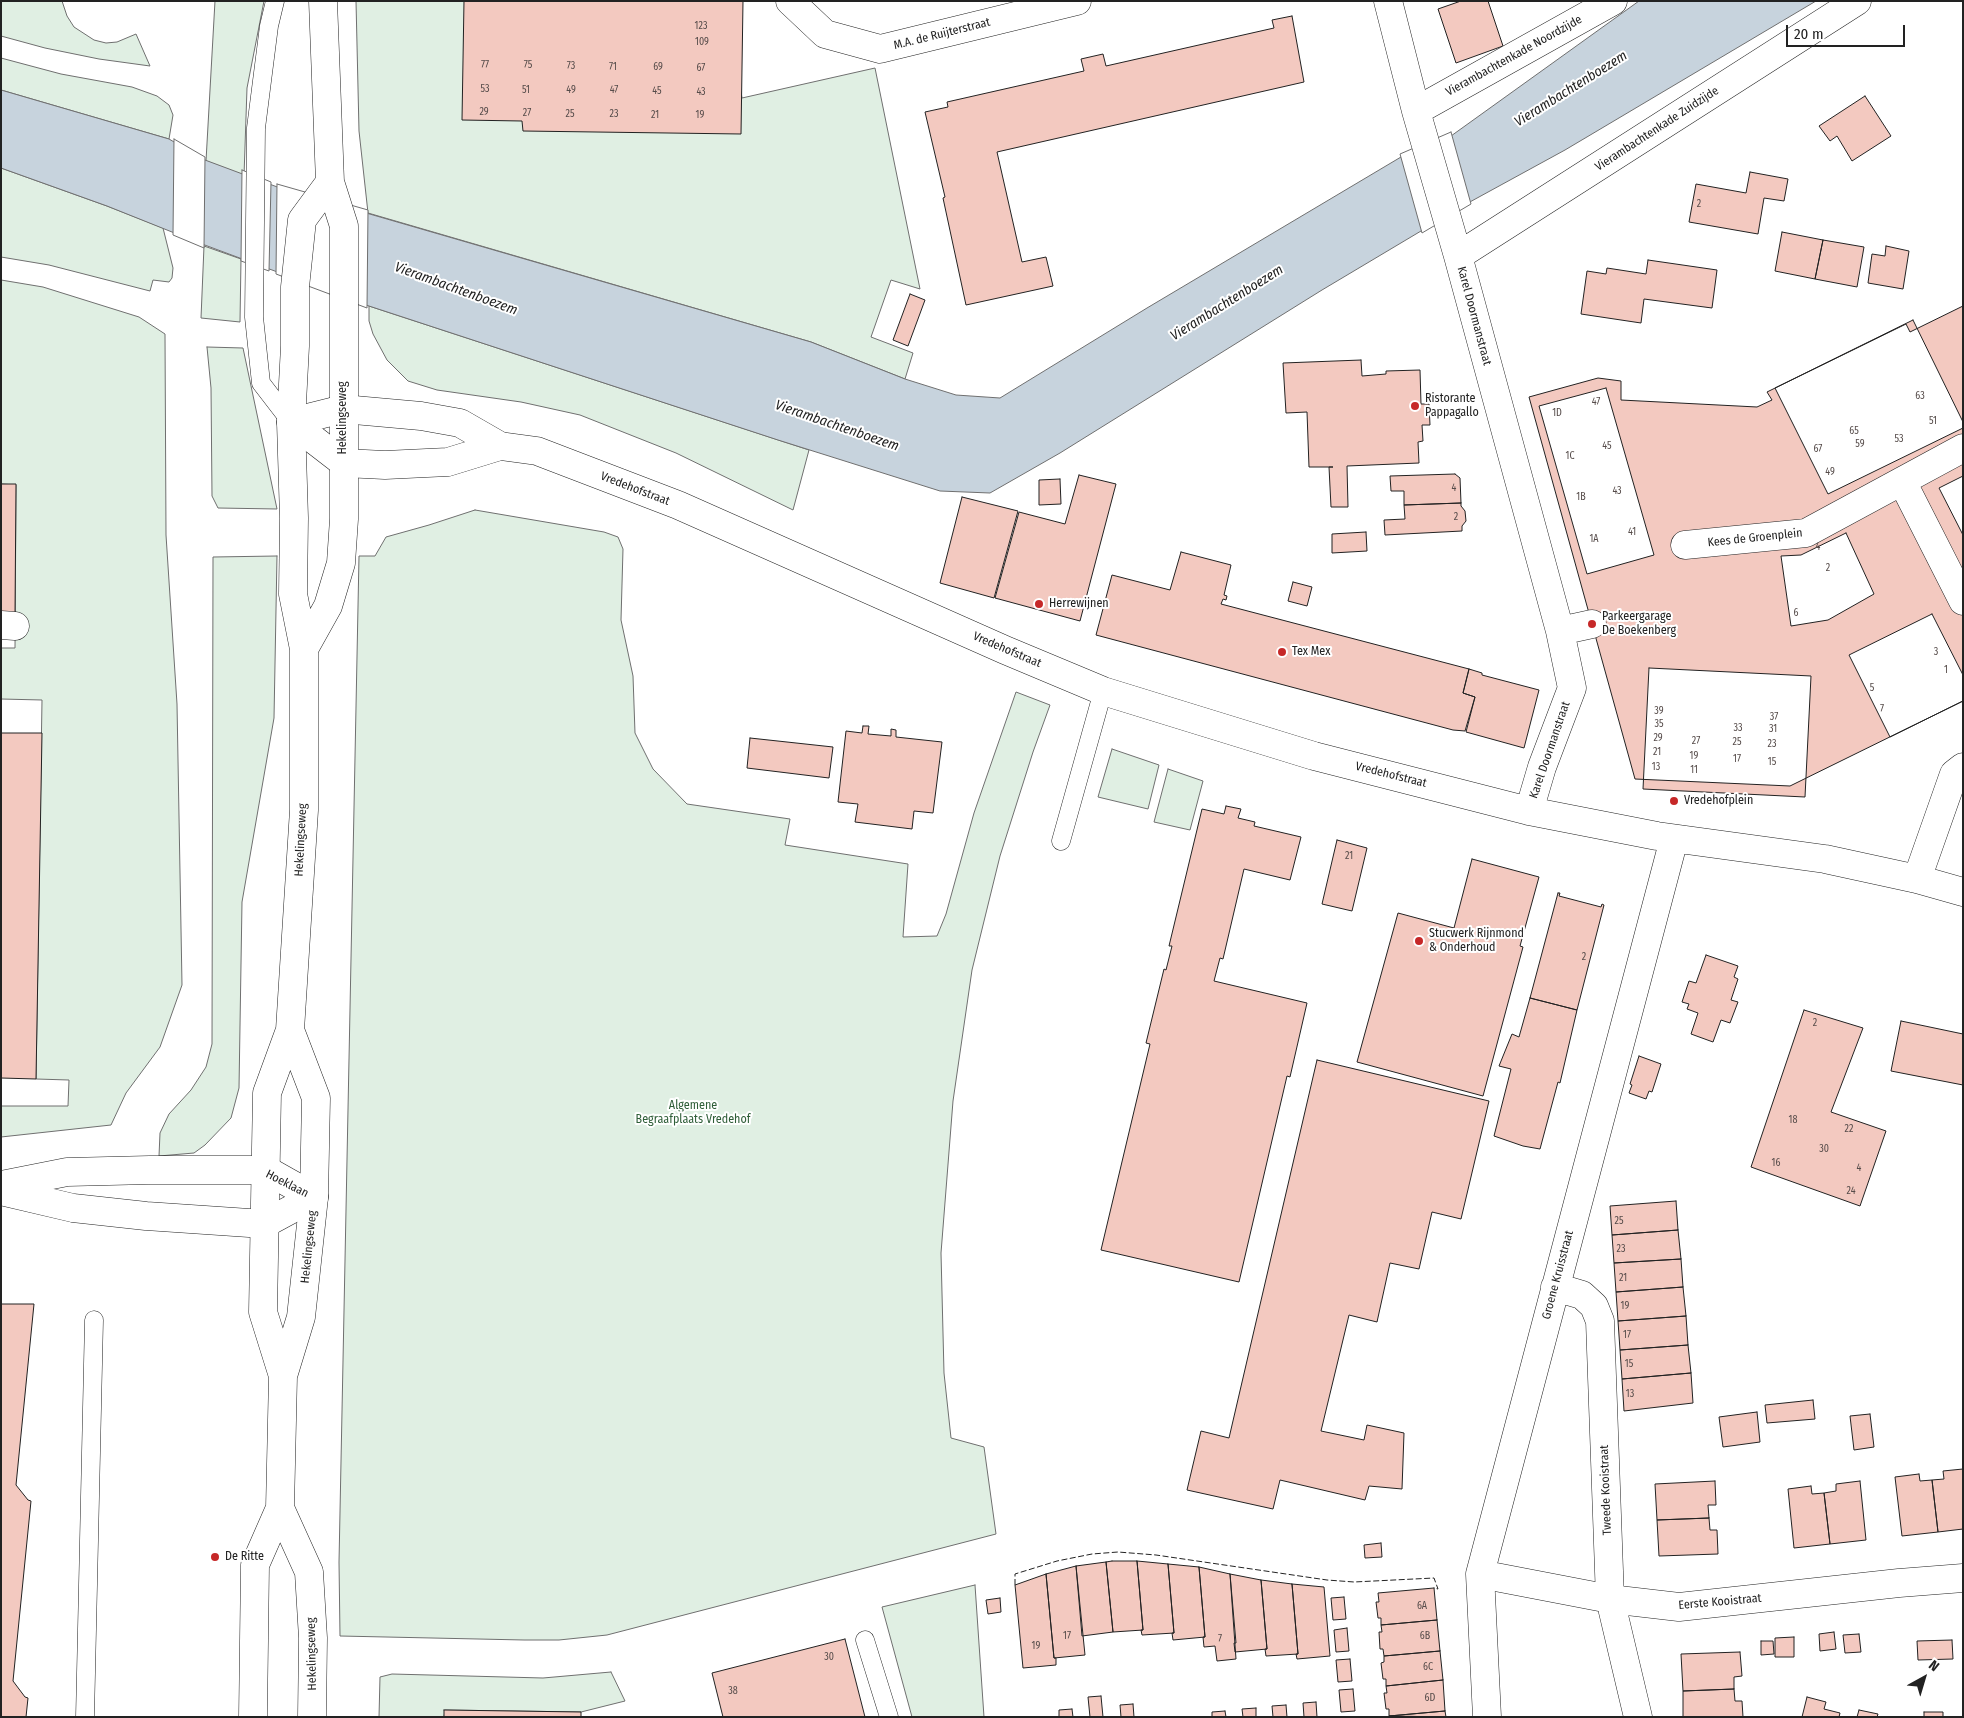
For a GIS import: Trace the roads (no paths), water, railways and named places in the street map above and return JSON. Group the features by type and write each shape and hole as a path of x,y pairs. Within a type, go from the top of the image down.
{"street":[{"name":"Hekelingseweg","path":"304,649 328,606 341,563 344,463 342,408 345,306 344,226 330,182 323,1"},
{"name":"M.A. de Ruijterstraat","path":"790,1 825,34 880,49 1078,1"},
{"name":"Karel Doormanstraat","path":"1388,1 1419,122 1455,245 1560,631 1572,688 1542,767 1529,810"},
{"name":"Vierambachtenkade Noordzijde","path":"1419,122 1613,1"},
{"name":"Vierambachtenkade Zuidzijde","path":"1455,245 1857,1"},
{"name":"Hekelingseweg","path":"283,1376 263,1312 267,1093 290,1030 304,810 304,649 293,594 294,518 291,422 295,346 295,287 302,220 330,182"},
{"name":"Vredehofstraat","path":"291,422 342,408 421,416 460,423 500,446 537,451 678,505 1005,650 1103,691 1314,756 1529,810"},
{"path":"291,422 344,463"},
{"name":"Vredehofstraat","path":"344,463 385,465 448,462 500,446"},
{"name":"Kees de Groenplein","path":"1685,545 1806,533 1963,448"},
{"path":"1902,481 1963,602"},
{"path":"1560,631 1592,624"},
{"path":"1917,879 1954,774 1963,767"},
{"path":"1529,810 1674,839 1824,859 1917,879 1963,892"},
{"name":"Groene Kruisstraat","path":"1487,1717 1480,1574 1674,839"},
{"name":"Hekelingseweg","path":"254,1717 255,1565 280,1508 283,1376 302,1317 314,1197 316,1098 290,1030"},
{"name":"Hoeklaan","path":"1,1185 67,1172 266,1170 314,1197"},
{"path":"1,1192 73,1208 146,1216 264,1224"},
{"name":"Hoeklaan","path":"264,1224 314,1197"},
{"name":"Tweede Kooistraat","path":"1555,1287 1582,1295 1594,1306 1600,1321 1610,1600 1638,1717"},
{"name":"Hekelingseweg","path":"280,1508 309,1572 313,1638 312,1717"},
{"name":"Eerste Kooistraat","path":"1480,1574 1610,1600 1679,1607 1899,1583 1963,1578"}],"lane":[{"path":"275,1 256,128 255,306 261,383 291,422"},
{"path":"1061,841 1103,691"},
{"path":"85,1717 94,1320"},
{"path":"865,1640 889,1717"}],"water":[{"name":"Vierambachtenboezem","path":"1639,1 1816,1 1565,150 1468,203 1322,290 1060,453 990,493 940,491 369,306 202,244 107,206 1,168 1,90 169,139 205,160 280,188 811,342 905,379 956,395 1000,398 1406,154 1451,136"}],"place":[{"name":"Ristorante Pappagallo","path":"1415,406"},
{"name":"Herrewijnen","path":"1039,604"},
{"name":"Parkeergarage De Boekenberg","path":"1592,624"},
{"name":"Tex Mex","path":"1282,652"},
{"name":"Vredehofplein","path":"1674,801"},
{"name":"Stucwerk Rijnmond & Onderhoud","path":"1419,941"},
{"name":"De Ritte","path":"215,1557"}],"park label":[{"name":"Algemene Begraafplaats Vredehof","path":"693,1113"}]}
